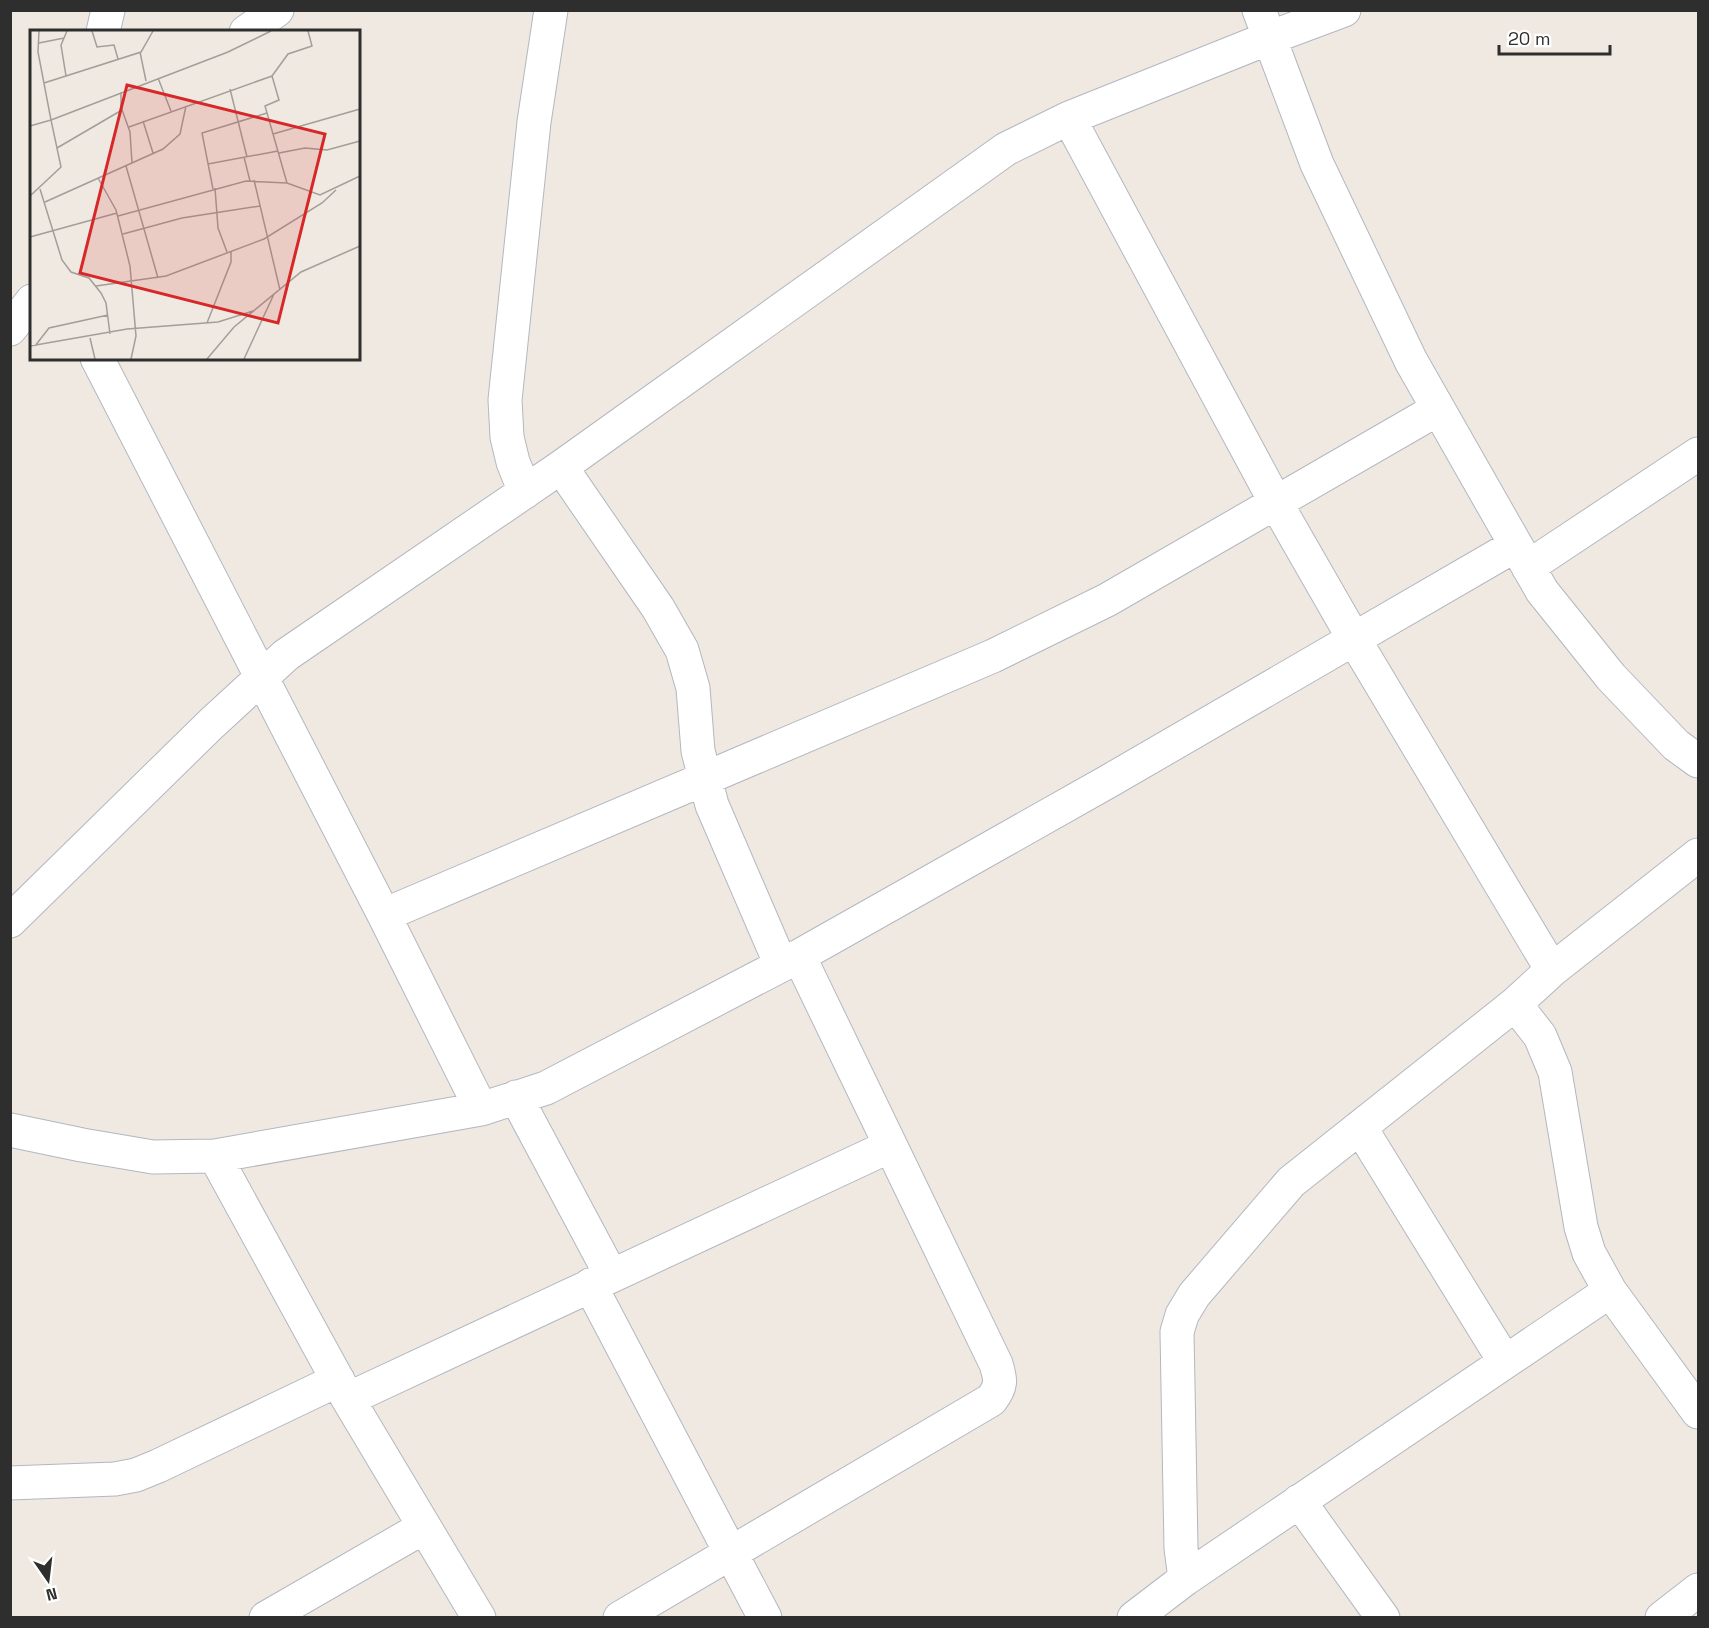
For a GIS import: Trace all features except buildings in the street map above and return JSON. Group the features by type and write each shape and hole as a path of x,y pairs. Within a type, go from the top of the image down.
{"street":[{"path":"103,30 108,10"},
{"path":"237,30 252,10"},
{"path":"249,30 277,10"},
{"path":"525,492 513,462 507,437 505,400 534,122 551,10"},
{"path":"10,921 89,842 286,655 561,467 1006,149 1264,24 1344,10"},
{"path":"1264,24 1317,164 1411,361 1542,591 1611,677 1676,744 1698,761"},
{"path":"1069,118 1276,503 1354,639 1552,970"},
{"path":"10,329 30,304"},
{"path":"98,360 482,1109"},
{"path":"384,915 993,656 1107,600 1438,409"},
{"path":"10,1130 153,1157 215,1156 482,1109 546,1088 790,960 1109,781 1354,639 1522,556 1698,454"},
{"path":"561,467 658,608 682,650 693,688 698,751 712,805 730,850 890,1146 996,1364 1000,1378 999,1390 991,1400 620,1617"},
{"path":"1185,1579 1181,1548 1177,1332 1182,1316 1194,1295 1291,1182 1698,855"},
{"path":"1515,1004 1540,1036 1555,1072 1581,1227 1589,1253 1610,1291 1698,1411"},
{"path":"516,1097 731,1553 765,1617"},
{"path":"1360,1127 1505,1362"},
{"path":"10,1484 116,1479 136,1475 601,1280 890,1146"},
{"path":"215,1156 343,1390 479,1617"},
{"path":"1134,1617 1185,1579 1610,1291"},
{"path":"1299,1501 1383,1617"},
{"path":"266,1617 424,1527"},
{"path":"1662,1617 1698,1590"}]}
